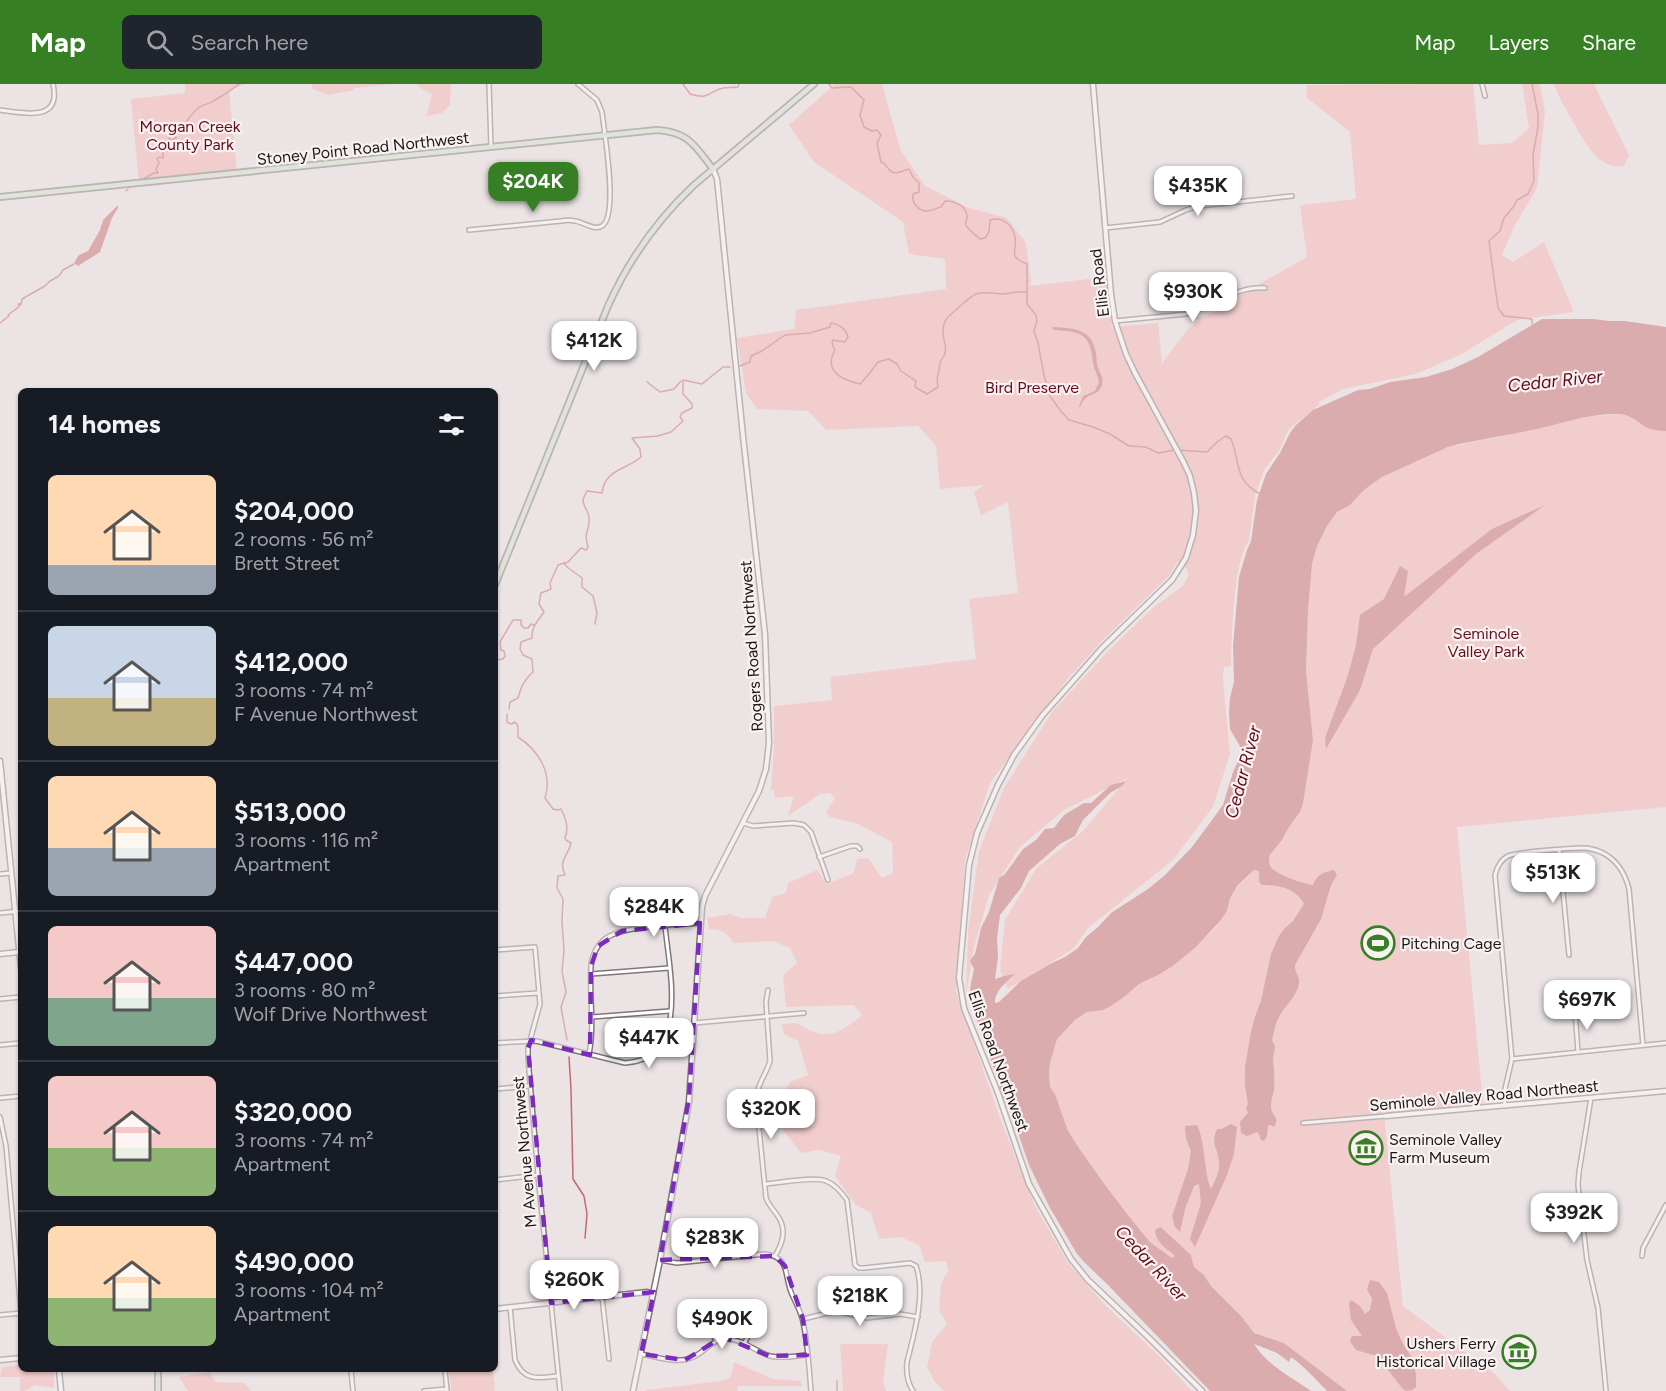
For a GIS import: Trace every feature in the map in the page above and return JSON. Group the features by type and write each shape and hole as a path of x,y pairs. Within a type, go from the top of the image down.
{"main road":[{"path":"498,578 604,316 634,256 657,224 682,196 814,84"},
{"name":"Stoney Point Road Northwest","path":"0,197 657,130 673,132 692,142 713,169"},
{"path":"158,1372 158,1391"}],"street":[{"path":"0,110 32,115 42,112 52,102 55,94 53,84"},
{"path":"489,84 492,147"},
{"path":"469,230 561,220 596,227 604,224 608,218 610,199 600,105 579,84"},
{"name":"Ellis Road","path":"1093,84 1115,321 1129,362 1184,463"},
{"path":"1482,84 1485,96"},
{"name":"Rogers Road Northwest","path":"633,1391 690,1098 700,923 705,896 759,791 766,769 769,743 768,680 762,603 717,179 713,169"},
{"path":"1105,228 1160,222 1199,206 1292,196"},
{"path":"1115,321 1186,314 1236,292 1265,288"},
{"name":"Ellis Road Northwest","path":"1184,463 1194,493 1195,518 1191,543 1182,564 1172,580 1102,648 1042,716 1014,755 985,814 971,852 959,978 964,1008 998,1093 1029,1184 1071,1259 1088,1280 1202,1391"},
{"path":"0,761 18,936"},
{"path":"743,823 753,826 794,823 804,825 811,832 828,880"},
{"path":"819,857 851,846 857,846 860,849"},
{"path":"1505,1106 1504,1093 1512,1059 1495,875 1500,862 1511,855 1583,848 1595,850 1612,859 1624,874 1629,888 1643,1046"},
{"path":"1559,850 1569,955"},
{"path":"0,874 11,873"},
{"path":"0,913 18,912"},
{"path":"589,1055 592,1037 591,974 594,954 604,939 622,931 700,923"},
{"path":"498,1043 531,1040 620,1063 644,1060 658,1049 669,1027 671,991 665,926"},
{"name":"M Avenue Northwest","path":"498,950 535,947 539,1010 528,1054 560,1391"},
{"path":"0,954 18,952"},
{"path":"591,974 669,968"},
{"path":"768,990 766,1017 770,1062 759,1084 756,1099 769,1205 782,1225 782,1242 776,1256"},
{"path":"498,996 539,993"},
{"path":"0,999 18,997"},
{"path":"592,1017 670,1011"},
{"path":"1575,1011 1578,1052"},
{"path":"694,1023 804,1013"},
{"path":"0,1045 18,1043"},
{"path":"1512,1059 1666,1043"},
{"path":"498,1089 530,1086"},
{"name":"Seminole Valley Road Northeast","path":"1303,1124 1666,1090"},
{"path":"0,1098 18,1096"},
{"path":"1591,1098 1578,1185 1587,1260 1598,1308 1606,1391"},
{"path":"0,1117 6,1146 18,1279"},
{"path":"498,1180 538,1175"},
{"path":"765,1184 822,1179 833,1185 847,1200 855,1265 859,1268 910,1263 916,1266 919,1278 918,1317 907,1362 907,1377 913,1391"},
{"path":"1642,1256 1643,1248 1666,1205"},
{"path":"660,1260 677,1263 765,1254 776,1256 785,1266 790,1290 803,1319 811,1391"},
{"path":"498,1309 647,1292 653,1294"},
{"path":"602,1297 609,1359"},
{"path":"510,1307 514,1360 518,1368 530,1377 558,1376"},
{"path":"744,1344 753,1322 750,1310"},
{"path":"803,1319 836,1311 867,1318 900,1314 918,1317"},
{"path":"0,1315 18,1312"},
{"path":"708,1319 716,1341"},
{"path":"641,1354 679,1361 685,1360 694,1358 716,1341 728,1339 778,1358 807,1355"},
{"path":"0,1360 18,1358"},
{"path":"59,1372 61,1391"},
{"path":"351,1372 353,1391"},
{"path":"424,1391 447,1390 445,1372"}],"highlighted area":[{"path":"700,923 689,1098 660,1260 775,1256 785,1266 803,1319 807,1355 769,1356 728,1339 716,1341 685,1360 641,1354 654,1292 551,1303 528,1048 531,1040 590,1055 591,966 598,946 622,931"}],"green space":[{"name":"Morgan Creek County Park","path":"185,84 245,84 229,91 237,173 139,183 131,99 185,93"},
{"path":"312,84 392,84 354,88 354,90 329,95 313,89"},
{"path":"417,84 451,84 450,105 442,113 427,116 432,94"},
{"name":"Bird Preserve","path":"835,84 882,84 901,151 925,186 969,208 1007,218 1026,243 1031,281 1029,286 1106,277 1112,327 1158,323 1162,363 1188,329 1197,322 1197,317 1207,316 1307,257 1300,205 1356,199 1350,132 1307,98 1306,85 1473,84 1479,145 1512,143 1529,128 1522,84 1540,84 1545,112 1537,188 1515,225 1502,255 1513,262 1544,242 1574,312 1517,320 1462,354 1416,374 1343,389 1319,402 1319,405 1288,430 1280,449 1264,470 1255,496 1249,541 1240,565 1234,600 1231,666 1224,667 1223,679 1230,754 1213,807 1173,860 1088,928 1073,949 1008,989 1000,970 1005,920 1036,869 1083,831 1128,778 1064,810 1020,847 989,895 974,947 966,994 968,932 979,851 1004,788 1052,712 1110,649 1154,607 1183,586 1188,576 1187,569 1177,562 1169,576 1106,637 1070,676 990,783 965,860 956,992 1000,1118 1035,1206 1068,1263 1105,1305 1192,1391 944,1391 935,1382 927,1367 932,1342 947,1324 939,1310 941,1283 948,1271 946,1261 925,1262 919,1245 901,1237 879,1239 871,1213 856,1205 835,1176 841,1156 819,1150 801,1153 772,1116 790,1082 808,1075 798,1041 784,1034 782,1024 797,1023 816,1033 831,1034 846,1027 862,1015 854,1005 786,1007 783,975 797,963 790,948 773,941 734,943 724,932 709,929 707,918 730,914 741,918 765,918 772,897 786,893 788,883 817,870 827,884 854,873 857,859 868,858 882,878 893,873 892,842 858,824 830,817 826,812 835,798 830,793 820,794 788,816 794,796 775,798 774,790 771,790 774,706 832,700 830,677 976,659 969,599 1018,593 1008,502 981,515 974,492 984,485 940,489 936,446 918,426 826,430 808,411 757,409 746,393 737,338 794,329 796,310 946,289 945,259 909,254 903,222 814,162 789,125"},
{"path":"1554,84 1594,84 1629,155 1624,166 1608,164 1595,155 1584,141"},
{"name":"Seminole Valley Park","path":"1620,414 1632,417 1652,429 1666,431 1666,807 1457,827 1483,1104 1384,1114 1403,1306 1495,1374 1510,1391 1347,1391 1284,1343 1254,1333 1242,1317 1211,1286 1204,1275 1194,1267 1191,1255 1164,1230 1168,1251 1175,1256 1172,1258 1150,1242 1105,1185 1068,1131 1055,1094 1050,1087 1050,1063 1057,1039 1075,1020 1087,1012 1103,1010 1111,1006 1139,984 1173,966 1214,929 1227,911 1230,898 1239,885 1269,856 1300,812 1313,740 1306,671 1308,595 1317,546 1337,512 1350,505 1364,490 1382,477 1448,447 1587,417"},
{"path":"840,1344 888,1344 883,1382 886,1391 843,1391"},
{"path":"734,1362 773,1379 801,1381 802,1386 738,1386 737,1391 646,1391 721,1381 731,1377"},
{"path":"18,1365 18,1372 54,1372 54,1388 35,1385 20,1391 20,1377 0,1377 2,1367"},
{"path":"210,1372 215,1382 244,1383 251,1391 188,1391 179,1377"},
{"path":"449,1372 493,1372 495,1391 451,1391"}],"water":[{"path":"118,205 100,252 78,266 74,263 79,255 88,251 103,220"},
{"name":"Cedar River","path":"1542,319 1625,321 1666,327 1666,431 1644,426 1627,415 1608,414 1448,447 1382,477 1364,490 1350,505 1337,512 1327,526 1317,546 1312,564 1308,609 1306,671 1313,740 1303,803 1300,812 1269,858 1270,866 1277,872 1313,885 1321,874 1334,870 1337,875 1331,885 1321,919 1295,965 1299,981 1298,988 1279,1017 1272,1040 1275,1046 1271,1105 1276,1118 1274,1127 1268,1125 1264,1141 1257,1132 1247,1136 1241,1133 1240,1122 1248,1113 1245,1067 1251,1032 1261,1001 1271,954 1279,936 1304,904 1296,894 1286,888 1262,885 1259,882 1259,871 1254,870 1238,885 1230,898 1227,911 1196,947 1173,966 1139,984 1111,1006 1103,1010 1087,1012 1075,1020 1057,1039 1050,1063 1050,1087 1055,1094 1068,1131 1131,1219 1150,1242 1172,1258 1175,1256 1157,1238 1155,1230 1160,1227 1191,1255 1194,1267 1204,1275 1211,1286 1242,1317 1254,1333 1284,1343 1347,1391 1327,1391 1291,1357 1289,1362 1277,1353 1254,1344 1272,1364 1311,1391 1210,1391 1077,1254 1050,1208 1029,1165 1012,1115 1001,1094 975,1015 970,988 974,969 970,961 975,954 981,928 989,912 999,878 1005,874 1023,849 1036,840 1045,829 1054,828 1064,815 1084,803 1091,803 1111,785 1126,781 1110,793 1083,820 1075,836 1060,844 1029,871 1021,888 1000,915 995,979 1015,974 999,991 995,1003 999,1002 1021,981 1078,948 1111,913 1164,876 1192,847 1223,805 1241,755 1241,748 1230,729 1229,711 1234,682 1233,646 1239,577 1251,541 1257,500 1266,474 1296,425 1313,410 1358,390 1370,389 1390,382 1426,377 1452,369 1478,357"},
{"path":"1053,327 1081,331 1091,339 1094,345 1102,385 1096,393 1084,400 1080,407 1083,396 1095,391 1099,382 1090,345 1078,333 1054,330"},
{"path":"1545,505 1476,554 1373,649 1360,690 1326,749 1325,738 1348,675 1356,645 1360,615 1384,599 1400,566 1408,571 1404,597 1492,529"},
{"path":"1231,1124 1237,1127 1234,1154 1195,1247 1190,1239 1201,1203 1199,1184 1194,1186 1185,1209 1180,1232 1175,1227 1172,1216 1188,1169 1191,1151 1186,1139 1185,1126 1197,1125 1200,1132 1211,1189 1219,1166 1214,1143 1215,1135 1217,1129"},
{"path":"1370,1280 1379,1282 1387,1293 1396,1328 1412,1358 1416,1387 1412,1390 1406,1391 1402,1388 1377,1356 1356,1350 1350,1341 1352,1336 1362,1336 1351,1320 1349,1303 1351,1300 1360,1306 1365,1314 1370,1310 1372,1299 1367,1289"}],"waterway":[{"path":"143,179 158,173 157,159 163,158 163,151 169,138 172,140 176,138 175,135 199,107 239,84"},
{"path":"683,84 690,94 702,96 723,88 738,87 739,84"},
{"path":"829,84 832,88 851,87 864,100 860,115 864,127 872,131 877,130 881,135 877,143 881,162 893,172 898,173 909,169 919,183 919,192 913,194 914,203 918,208 930,211 941,207 945,201 959,204 966,212 967,227 980,239 985,238 989,232 990,220 1003,220 1012,229 1015,239 1015,256 1027,264 1027,304 1036,315 1034,331 1050,396 1069,420 1110,434 1129,446 1146,447 1158,453 1175,450"},
{"path":"1532,84 1538,114 1533,155 1534,181 1528,194 1517,200 1504,218 1500,231 1489,241 1498,308 1504,316 1532,319 1532,324"},
{"path":"0,323 20,305 18,304 21,304 22,299 45,286 59,276 63,270 74,264"},
{"path":"740,366 750,362 751,356 785,335 810,333 830,327 831,323 842,327 848,337 845,342 833,340 832,344 835,350 831,364 841,377 860,384 878,362 889,359 916,381 915,387 927,394 938,387 940,364 946,349 943,327 950,315 976,294 1027,292"},
{"path":"509,709 510,702 518,698 523,684 533,672 532,659 523,655 520,649 521,642 532,638 534,627 544,612 539,604 541,593 551,589 550,583 558,565 568,562 581,548 586,550 588,547 586,537 589,516 583,500 587,491 602,493 607,479 612,474 641,457 640,449 632,438 658,436 671,432 683,421 680,417 682,413 692,408 692,404 683,394 683,380 702,384 723,367 730,367"},
{"path":"647,382 660,392 674,389 681,381"},
{"path":"1179,450 1207,452 1226,436 1231,439 1239,470 1245,482 1260,494"},
{"path":"564,563 582,578 582,587 593,596 597,613 595,624"},
{"path":"498,660 505,656 500,642 513,620 521,620 524,628 528,628 531,624 534,625"},
{"path":"507,714 507,722 511,724 515,722 518,726 518,737 532,748 542,763 547,780 545,798 553,809 561,809 566,823 565,838 571,843 563,862 565,875 558,876 557,888 563,899 562,971 566,992 561,1007 567,1040"},
{"path":"569,1057 573,1179 584,1196 587,1214 585,1238"},
{"path":"837,1381 837,1391"}],"place":[{"name":"Pitching Cage","path":"1378,943"},
{"name":"Seminole Valley Farm Museum","path":"1366,1148"},
{"name":"Ushers Ferry Historical Village","path":"1519,1352"}]}
